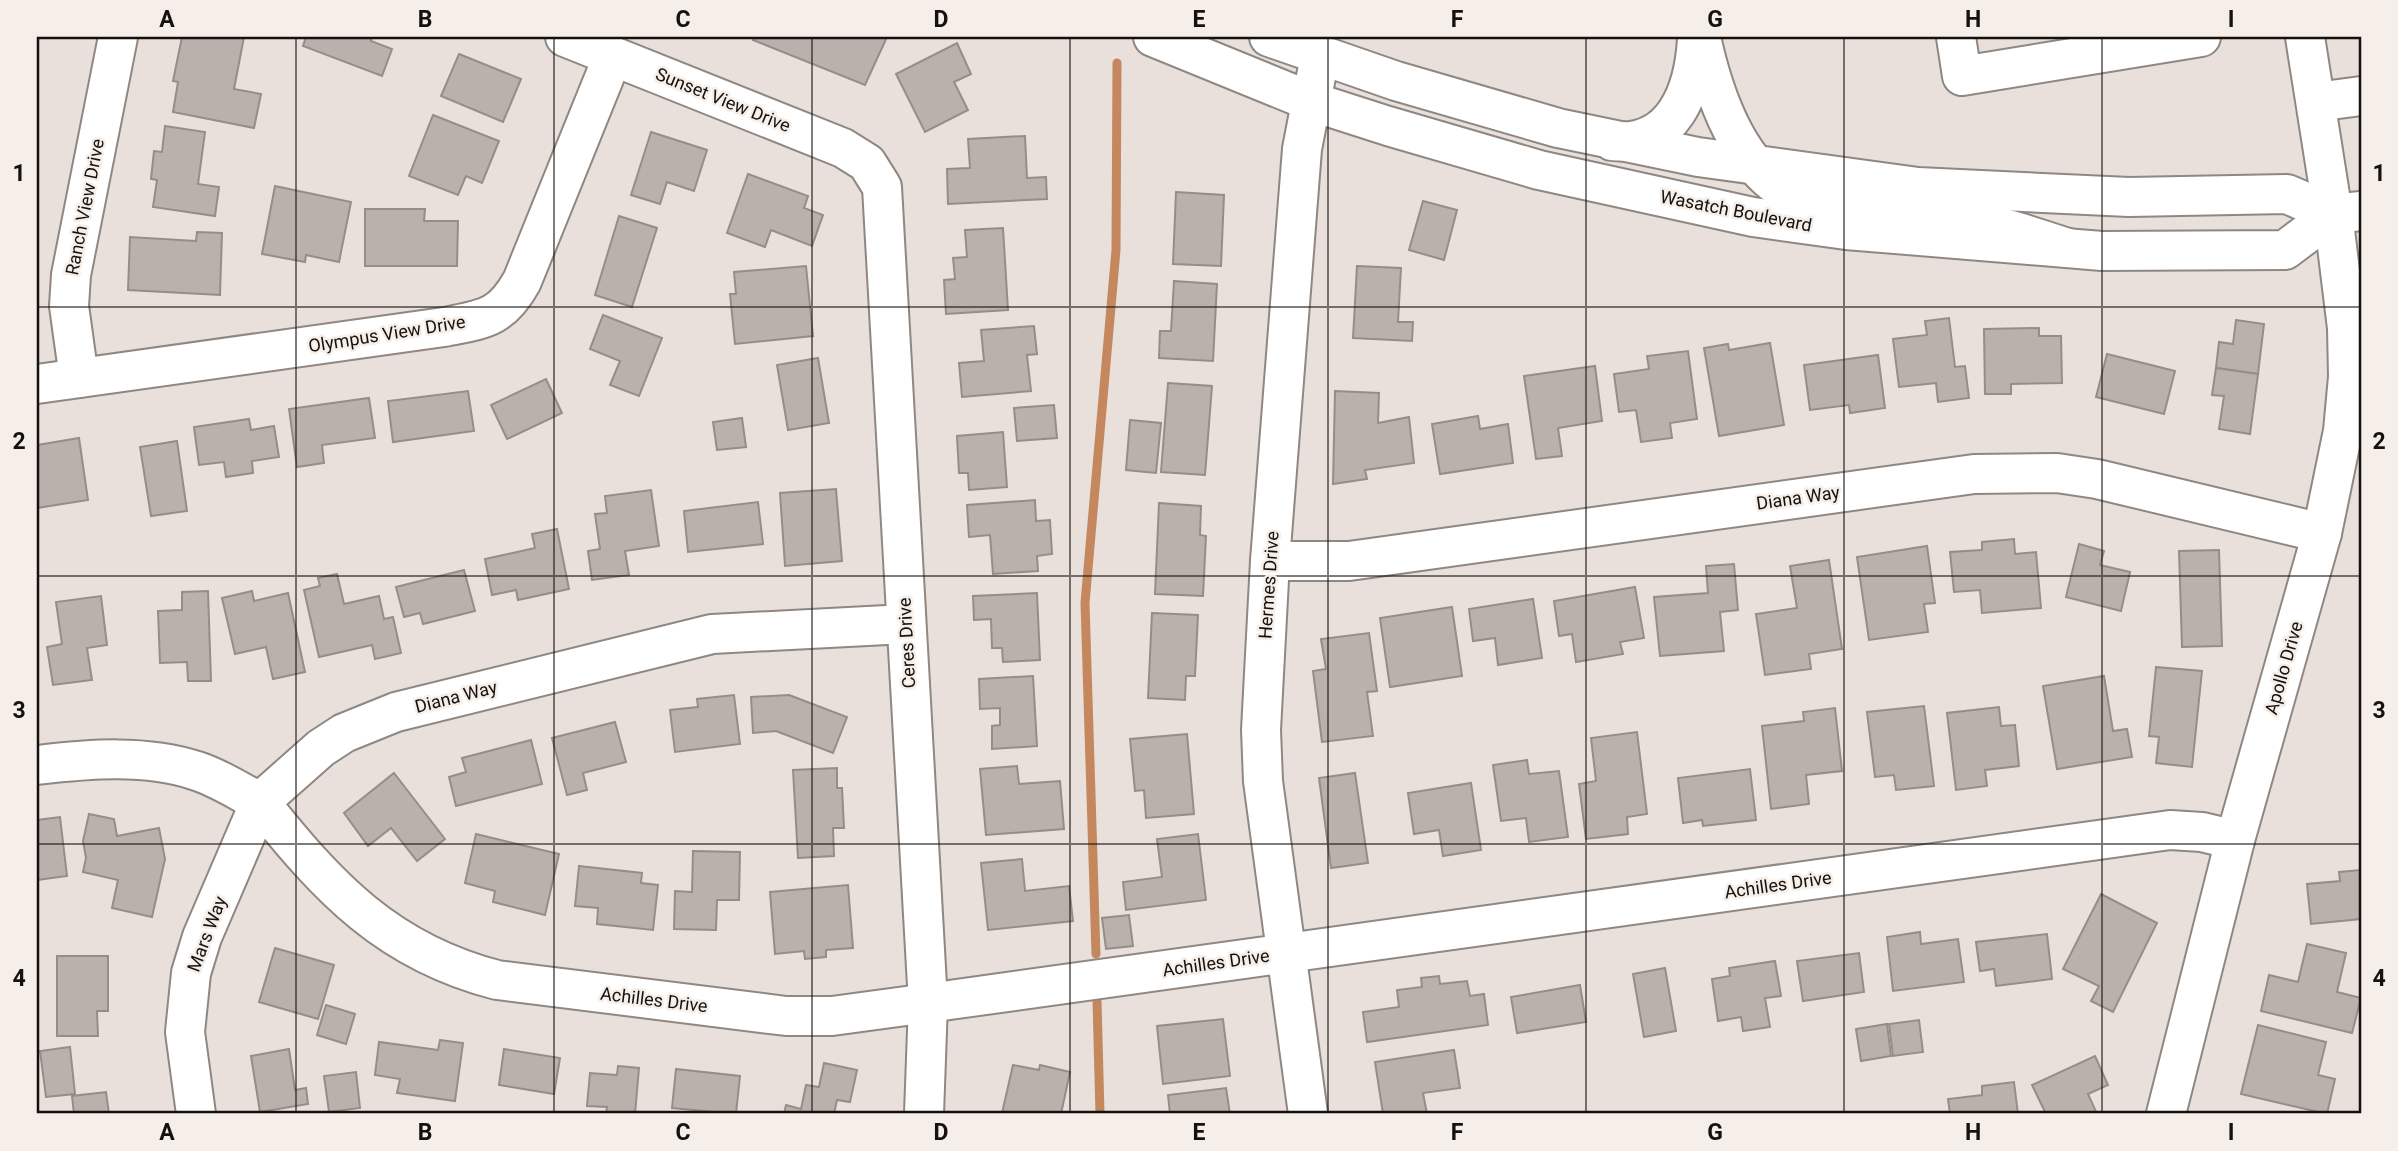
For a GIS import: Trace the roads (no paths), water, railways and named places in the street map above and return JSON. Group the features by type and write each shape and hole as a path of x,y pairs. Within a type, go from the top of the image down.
{"main road":[{"name":"Ranch View Drive","path":"79,378 69,306 71,275 118,37"},
{"name":"Sunset View Drive","path":"565,37 843,148 867,163 875,172"},
{"name":"Wasatch Boulevard","path":"1153,37 1310,101 1539,170 1753,218 1846,230 2068,248 2285,250 2347,213"},
{"path":"1269,37 1320,56 1558,128 1612,141 1757,165 1862,181 2020,193 2129,197 2287,194 2347,213"},
{"path":"1612,141 1629,143 1643,140 1655,135 1674,116 1693,72 1699,37"},
{"path":"1699,37 1729,120 1770,181 1808,202 1986,223 2068,248"},
{"path":"1956,37 1962,76 2201,37"},
{"name":"Apollo Drive","path":"2166,1114 2235,840 2322,533 2353,411 2347,328 2347,213 2316,102 2305,37"},
{"name":"Olympus View Drive","path":"37,384 444,327 485,318 504,310 525,274 613,56"},
{"name":"Hermes Drive","path":"1308,1114 1261,755 1270,561 1301,163 1320,56"},
{"path":"2316,102 2361,96"},
{"name":"Ceres Drive","path":"875,172 885,203 928,1003 924,1114"},
{"name":"Diana Way","path":"1270,561 1349,561 1974,474 2015,472 2097,479 2322,533"},
{"name":"Diana Way","path":"260,802 321,748 344,733 396,712 712,634 906,624"},
{"path":"37,765 83,760 122,760 175,765 198,771 260,802"},
{"name":"Achilles Drive","path":"260,802 310,864 364,916 427,956 473,974 497,980 786,1016 832,1016 2170,830 2202,832 2235,840"},
{"name":"Mars Way","path":"195,1114 185,1032 191,973 202,937 260,802"}],"waterway":[{"path":"1096,954 1085,603 1116,250 1117,63"},
{"path":"1097,1001 1100,1114"}]}
